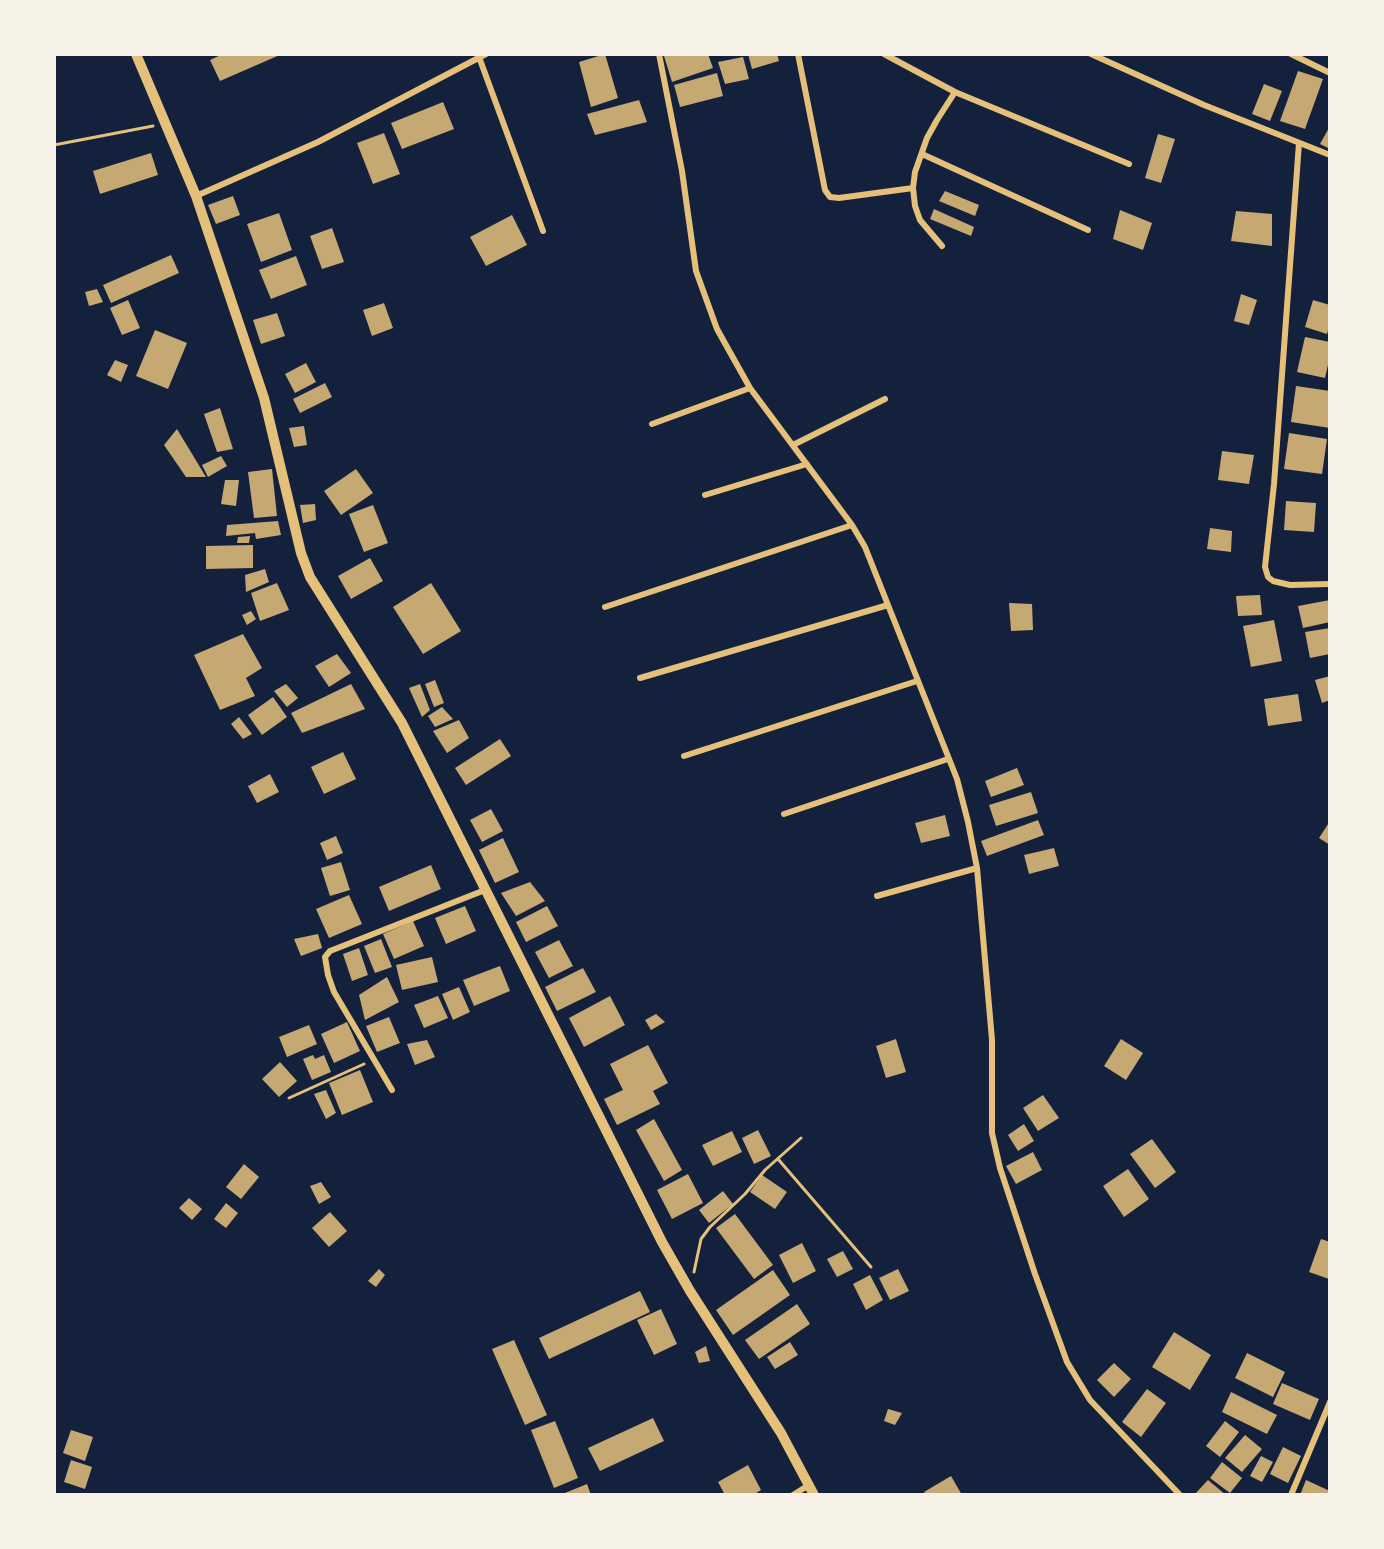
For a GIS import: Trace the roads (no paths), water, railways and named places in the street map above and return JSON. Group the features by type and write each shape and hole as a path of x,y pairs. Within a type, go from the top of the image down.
{"main road":[{"path":"136,54 196,196 264,398 300,554 310,577 402,723 662,1242 690,1291 781,1433 812,1490"}],"street":[{"path":"196,196 318,142 486,54"},
{"path":"659,54 682,171 696,271 717,329 750,388 852,525 865,547 957,780 969,822 977,868 992,1040 992,1133 1000,1168 1066,1362 1090,1401 1180,1495"},
{"path":"798,54 825,190 830,197 839,198 913,188"},
{"path":"884,54 955,92 1129,164"},
{"path":"1091,54 1204,105 1330,155"},
{"path":"1291,54 1330,73"},
{"path":"479,57 543,231"},
{"path":"942,246 920,220 915,207 913,188 915,172 922,154 937,120 955,92"},
{"path":"1299,143 1274,484 1265,567 1268,577 1274,581 1290,585 1330,584"},
{"path":"922,154 1088,230"},
{"path":"651,424 750,388"},
{"path":"793,445 885,399"},
{"path":"705,495 807,464"},
{"path":"605,607 852,525"},
{"path":"640,678 888,604"},
{"path":"684,756 917,681"},
{"path":"784,814 948,759"},
{"path":"877,896 977,868"},
{"path":"392,1090 334,992 325,957 330,951 485,890"},
{"path":"1291,1495 1330,1401"},
{"path":"793,1495 812,1490"}]}
